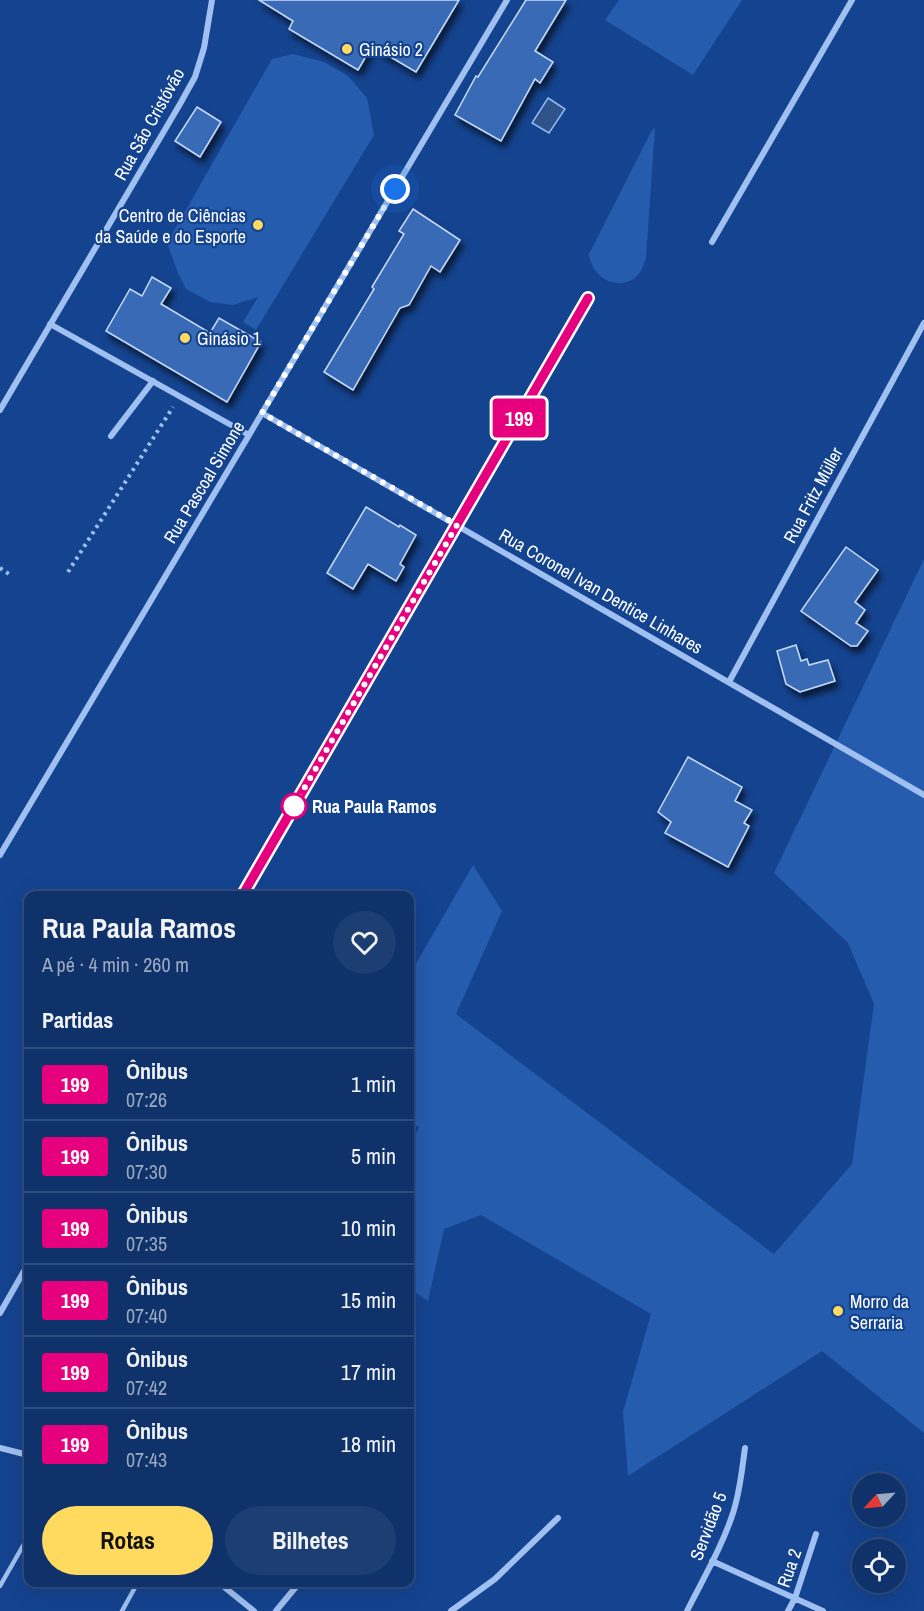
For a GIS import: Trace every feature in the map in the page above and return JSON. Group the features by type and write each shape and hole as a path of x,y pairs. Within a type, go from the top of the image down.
{"street":[{"name":"Rua São Cristóvão","path":"0,410 195,77 204,48 212,0"},
{"name":"Rua Pascoal Simone","path":"0,855 507,0"},
{"path":"712,242 852,0"},
{"path":"245,891 588,298"},
{"name":"Rua Fritz Müller","path":"729,682 924,323"},
{"path":"51,324 249,435"},
{"path":"111,436 153,381"},
{"name":"Rua Coronel Ivan Dentice Linhares","path":"262,413 924,795"},
{"path":"0,1313 24,1271"},
{"path":"0,1448 24,1454"},
{"name":"Servidão 5","path":"687,1611 733,1514 745,1448"},
{"path":"451,1611 495,1579 558,1518"},
{"name":"Rua 2","path":"788,1611 795,1598 816,1534"},
{"path":"712,1561 823,1611"},
{"path":"224,1587 254,1611"},
{"path":"276,1611 296,1587"}],"lane":[{"path":"0,1586 24,1544"},
{"path":"122,1611 135,1587"}],"path":[{"path":"68,572 180,396"},
{"path":"0,568 9,574"}],"shaded area":[{"path":"619,0 742,0 693,75 605,20"},
{"path":"293,54 324,62 348,76 367,98 374,135 256,330 243,322 258,297 233,305 210,302 186,289 167,243 272,59"},
{"path":"548,98 565,109 549,133 532,123"},
{"path":"655,127 646,258 638,275 623,283 615,283 600,276 589,254"},
{"path":"924,559 924,1433 822,1351 628,1476 623,1412 651,1314 481,1215 444,1229 428,1301 414,1292 414,1138 419,1127 414,1124 414,967 473,865 502,911 456,1014 774,1254 852,1164 874,1004 848,943 774,873"}],"building":[{"path":"259,0 459,0 416,72 372,46 358,70 289,29 293,21"},
{"path":"526,0 566,0 535,51 553,62 540,83 535,79 501,141 455,115 476,76 478,77"},
{"path":"197,107 221,122 200,157 175,141"},
{"path":"413,209 460,240 440,272 431,266 409,305 400,308 353,390 324,372 374,289 372,287 404,234 399,231"},
{"name":"Ginásio 1","path":"152,277 171,288 161,304 210,333 219,318 261,342 227,402 106,331 130,289 142,296"},
{"path":"366,507 416,535 400,564 404,567 396,581 368,564 353,589 327,573"},
{"path":"846,547 878,570 855,602 865,610 856,623 868,631 857,646 851,646 801,611"},
{"path":"796,645 801,661 807,659 809,665 828,660 835,681 800,692 786,684 777,651"},
{"path":"688,757 742,787 735,801 752,810 744,823 749,826 728,867 665,833 671,822 658,812"}],"bus line":[{"name":"199","path":"245,891 588,298"}],"place":[{"name":"Ginásio 2","path":"347,49"},
{"name":"Centro de Ciências da Saúde e do Esporte","path":"258,225"},
{"name":"Ginásio 1","path":"185,338"},
{"name":"Rua Paula Ramos","path":"294,806"},
{"name":"Morro da Serraria","path":"838,1311"}],"route":[{"path":"294,806 457,525 262,413 395,189"}]}
